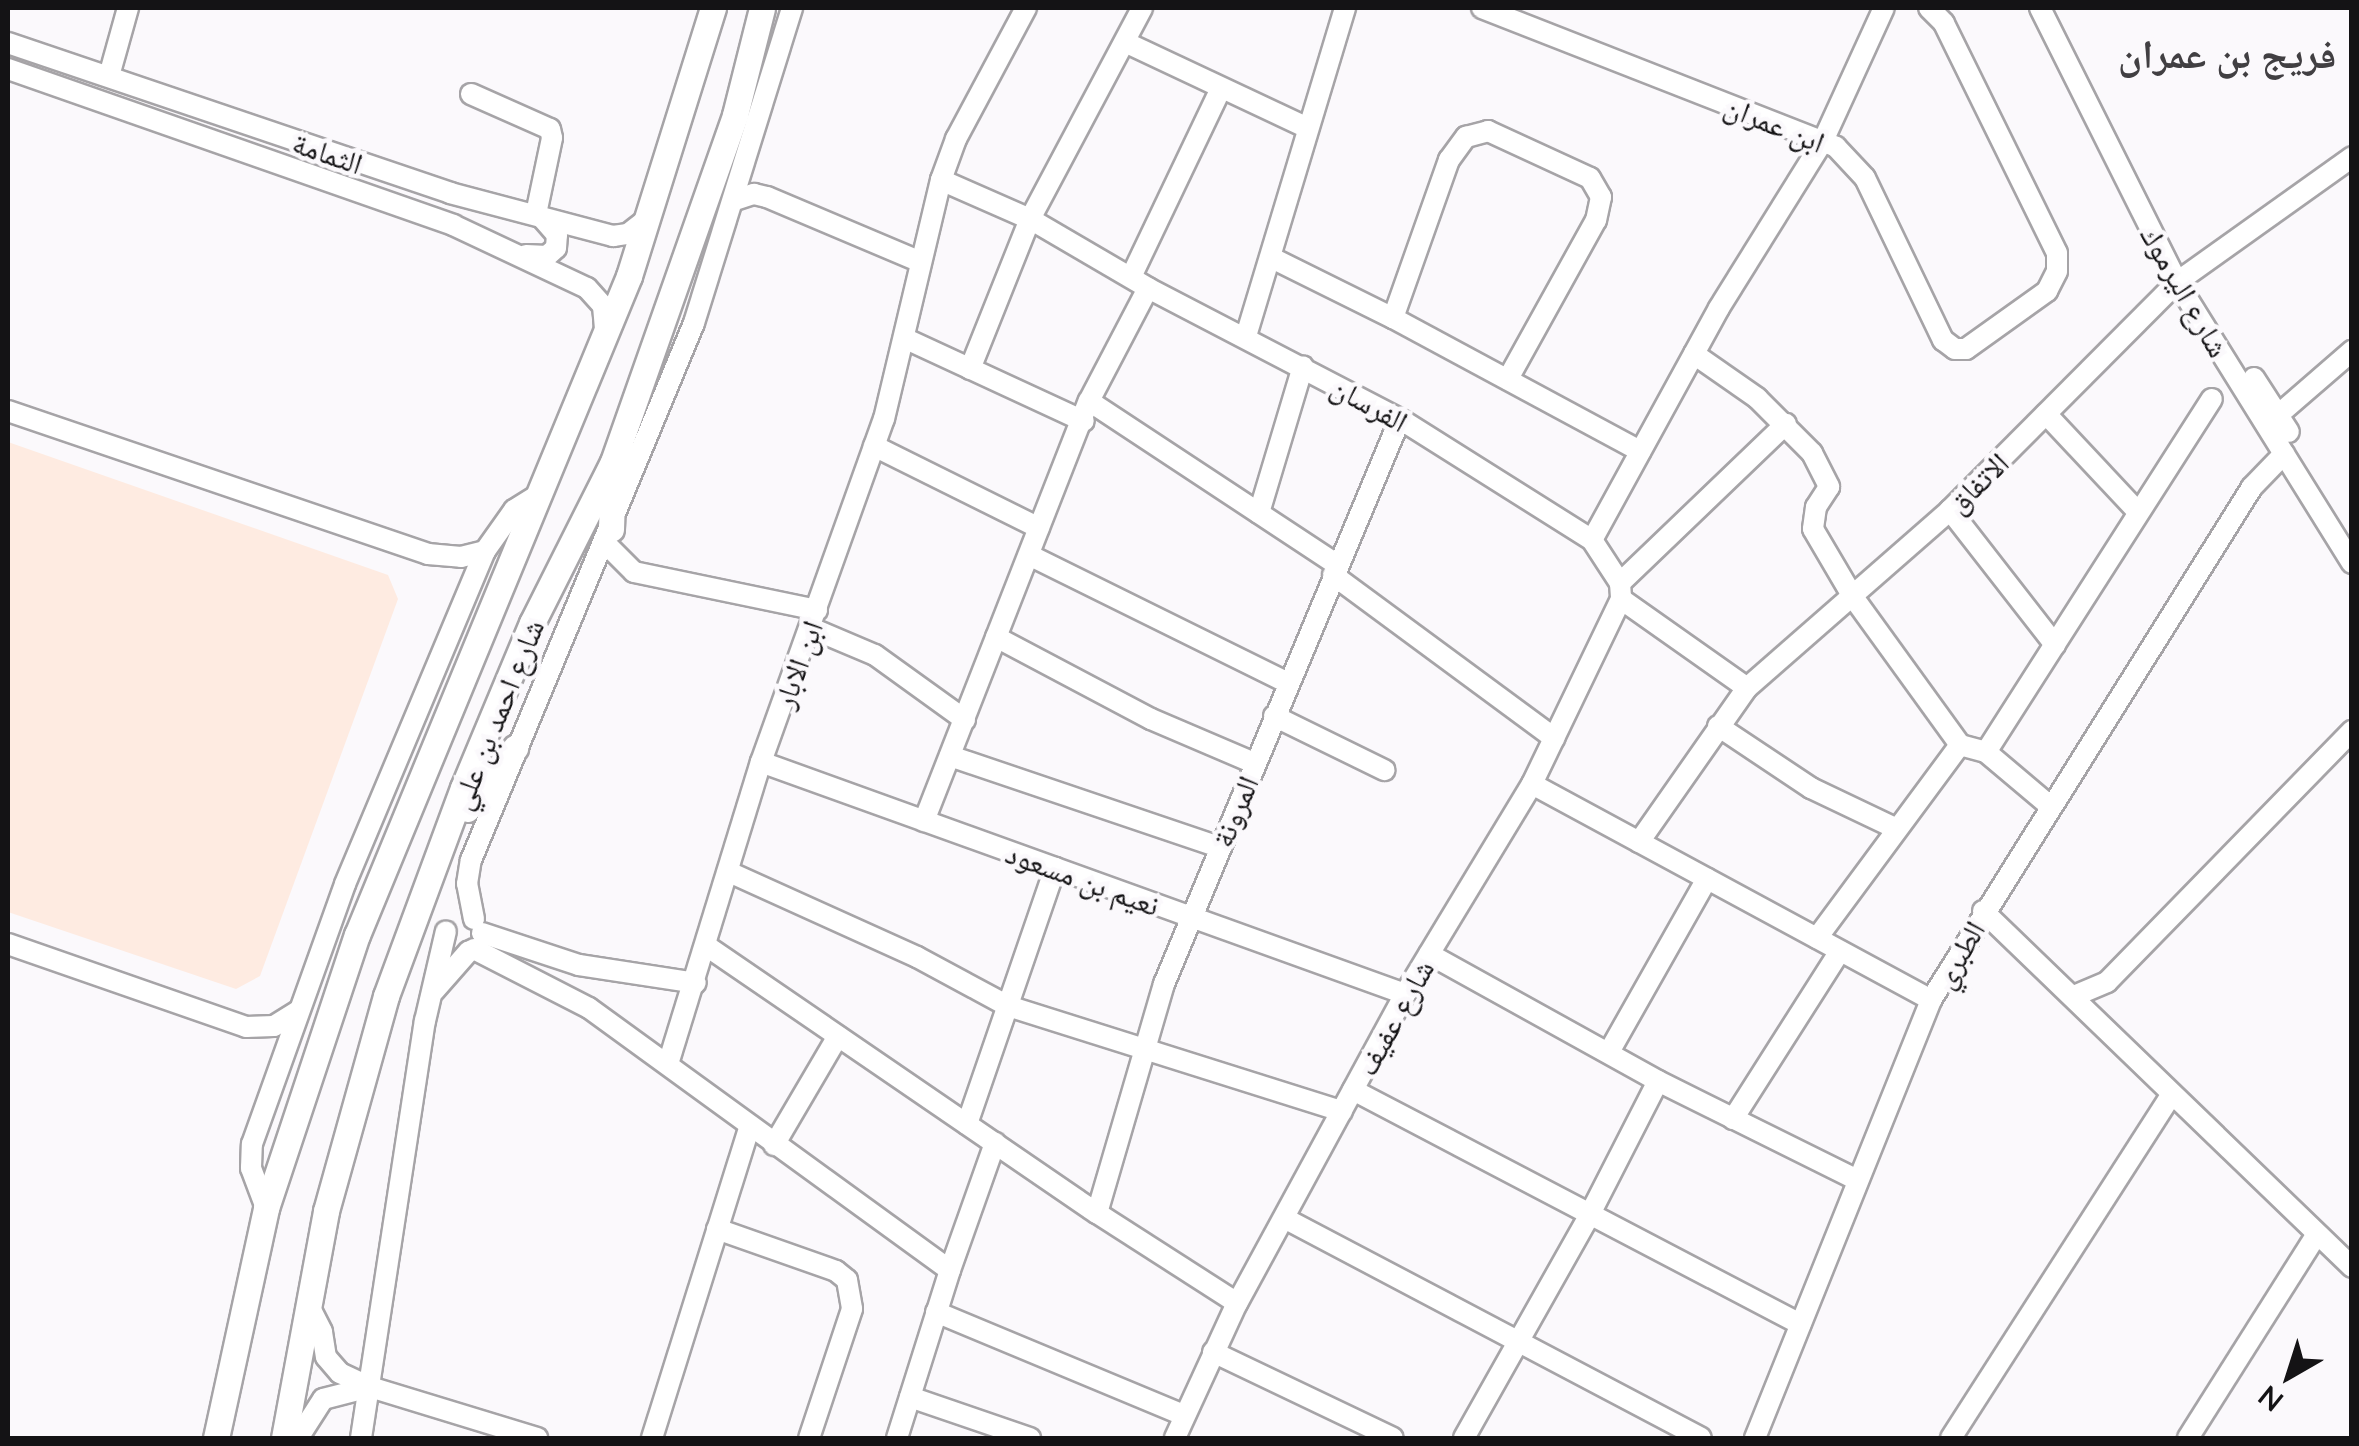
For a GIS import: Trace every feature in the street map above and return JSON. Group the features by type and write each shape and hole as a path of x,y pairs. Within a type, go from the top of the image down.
{"main road":[{"name":"شارع احمد بن علي","path":"218,1436 266,1208 357,935 605,334 649,218 713,8"},
{"name":"شارع احمد بن علي","path":"284,1438 308,1304 350,1115 386,996 463,788 532,623 613,462 735,115 762,8"},
{"path":"608,536 613,462"},
{"path":"442,852 479,790 515,748"}],"street":[{"path":"108,76 128,8"},
{"name":"شارع احمد بن علي","path":"475,938 468,872 515,748 608,536 694,323 792,8"},
{"name":"ابن الابار","path":"668,1064 708,947 761,762 874,446 942,180 956,139 1026,8"},
{"path":"970,368 1030,220 1127,43 1142,8"},
{"path":"1246,336 1345,8"},
{"name":"ابن عمران","path":"1482,8 1823,141 1847,156 1865,178 1943,340 1955,349 1966,348 2047,291 2057,271 2057,253 1944,24 1929,8"},
{"path":"1592,540 1694,354 1823,141 1884,8"},
{"name":"شارع اليرموك","path":"2040,8 2177,282 2352,564"},
{"name":"الثمامة","path":"8,43 450,193 620,236 649,218"},
{"path":"1127,43 1308,128"},
{"name":"الثمامة","path":"8,69 409,208 519,254 596,295 603,306 605,334"},
{"path":"924,821 1086,411 1221,88"},
{"path":"470,94 542,122 550,130 552,138 536,214 554,230 556,248 547,256 519,254"},
{"path":"1393,318 1449,160 1466,136 1488,130 1590,178 1601,197 1596,220 1508,380"},
{"name":"الاتفاق","path":"1639,842 1746,688 1950,510 2177,282 2352,157"},
{"name":"الفرسان","path":"942,180 1030,220 1140,283 1400,419 1592,540 1620,591 1746,688"},
{"path":"734,200 754,194 767,197 920,262"},
{"path":"1272,258 1393,318 1640,451"},
{"path":"904,338 970,368 1086,411 1259,513 1554,738"},
{"path":"2254,378 2284,424 2352,351"},
{"path":"1694,354 1786,424 1827,476 1829,487 1816,507 1813,530 1853,597 1960,745 1986,752 2050,806"},
{"path":"1259,513 1303,366"},
{"path":"1986,752 2212,398"},
{"path":"8,410 428,554 461,557 485,550"},
{"path":"2046,414 2137,511"},
{"name":"المرونة","path":"1096,1213 1164,984 1189,916 1400,419"},
{"path":"1620,591 1786,424"},
{"path":"874,446 1040,528"},
{"name":"الطبري","path":"1754,1438 1931,1000 2260,476 2284,454"},
{"name":"الطبري","path":"2239,509 2260,492 2296,473"},
{"name":"شارع احمد بن علي","path":"266,1208 254,1180 252,1155 277,1068 345,884 485,550 514,510 536,496"},
{"path":"1950,510 2056,645"},
{"path":"608,536 634,572"},
{"path":"428,554 451,575 461,601"},
{"path":"1029,555 1288,683"},
{"path":"586,583 634,572 814,619 875,654 966,720"},
{"name":"شارع عفيف","path":"1175,1438 1237,1303 1405,994 1532,784 1620,591"},
{"path":"996,637 1151,718 1254,763"},
{"path":"1274,716 1384,770"},
{"path":"1718,726 1811,788 1895,828"},
{"path":"2099,1021 2100,994 2107,982 2352,731"},
{"path":"1817,938 1960,745"},
{"path":"950,756 1219,847"},
{"name":"نعيم بن مسعود","path":"761,762 1405,994"},
{"path":"1532,784 1931,1000"},
{"path":"967,1124 1055,868"},
{"path":"729,872 917,957 1008,1006 1342,1111"},
{"path":"1609,1052 1707,878"},
{"path":"1984,911 2352,1267"},
{"path":"361,1438 432,992 446,931 457,917 475,938 589,1008 950,1270"},
{"path":"446,931 454,949 475,938 560,960 696,983"},
{"path":"432,992 475,938"},
{"path":"8,944 246,1027 274,1026 298,1012"},
{"path":"708,947 1096,1213 1237,1303"},
{"path":"1732,1118 1840,951"},
{"path":"1430,954 1658,1081 1857,1180"},
{"path":"2074,996 2107,982"},
{"path":"246,1027 270,1052 277,1068"},
{"path":"774,1145 838,1036"},
{"path":"1464,1438 1590,1214 1658,1081"},
{"path":"1354,1090 1800,1324"},
{"path":"1952,1438 2171,1096"},
{"path":"652,1438 750,1126"},
{"path":"897,1438 950,1270 996,1144"},
{"path":"1284,1218 1701,1438"},
{"path":"717,1229 836,1271 847,1280 852,1309 809,1438"},
{"path":"2188,1438 2317,1234"},
{"path":"308,1304 322,1332 329,1362 370,1387 497,1432 537,1438"},
{"path":"936,1312 1183,1415"},
{"path":"1213,1352 1393,1438"},
{"path":"298,1438 324,1398 370,1387"},
{"path":"910,1397 1030,1438"}],"shaded area":[{"path":"8,442 388,575 398,599 260,976 236,989 8,912"}],"district":[{"name":"فريج بن عمران","path":"2227,53"}]}
